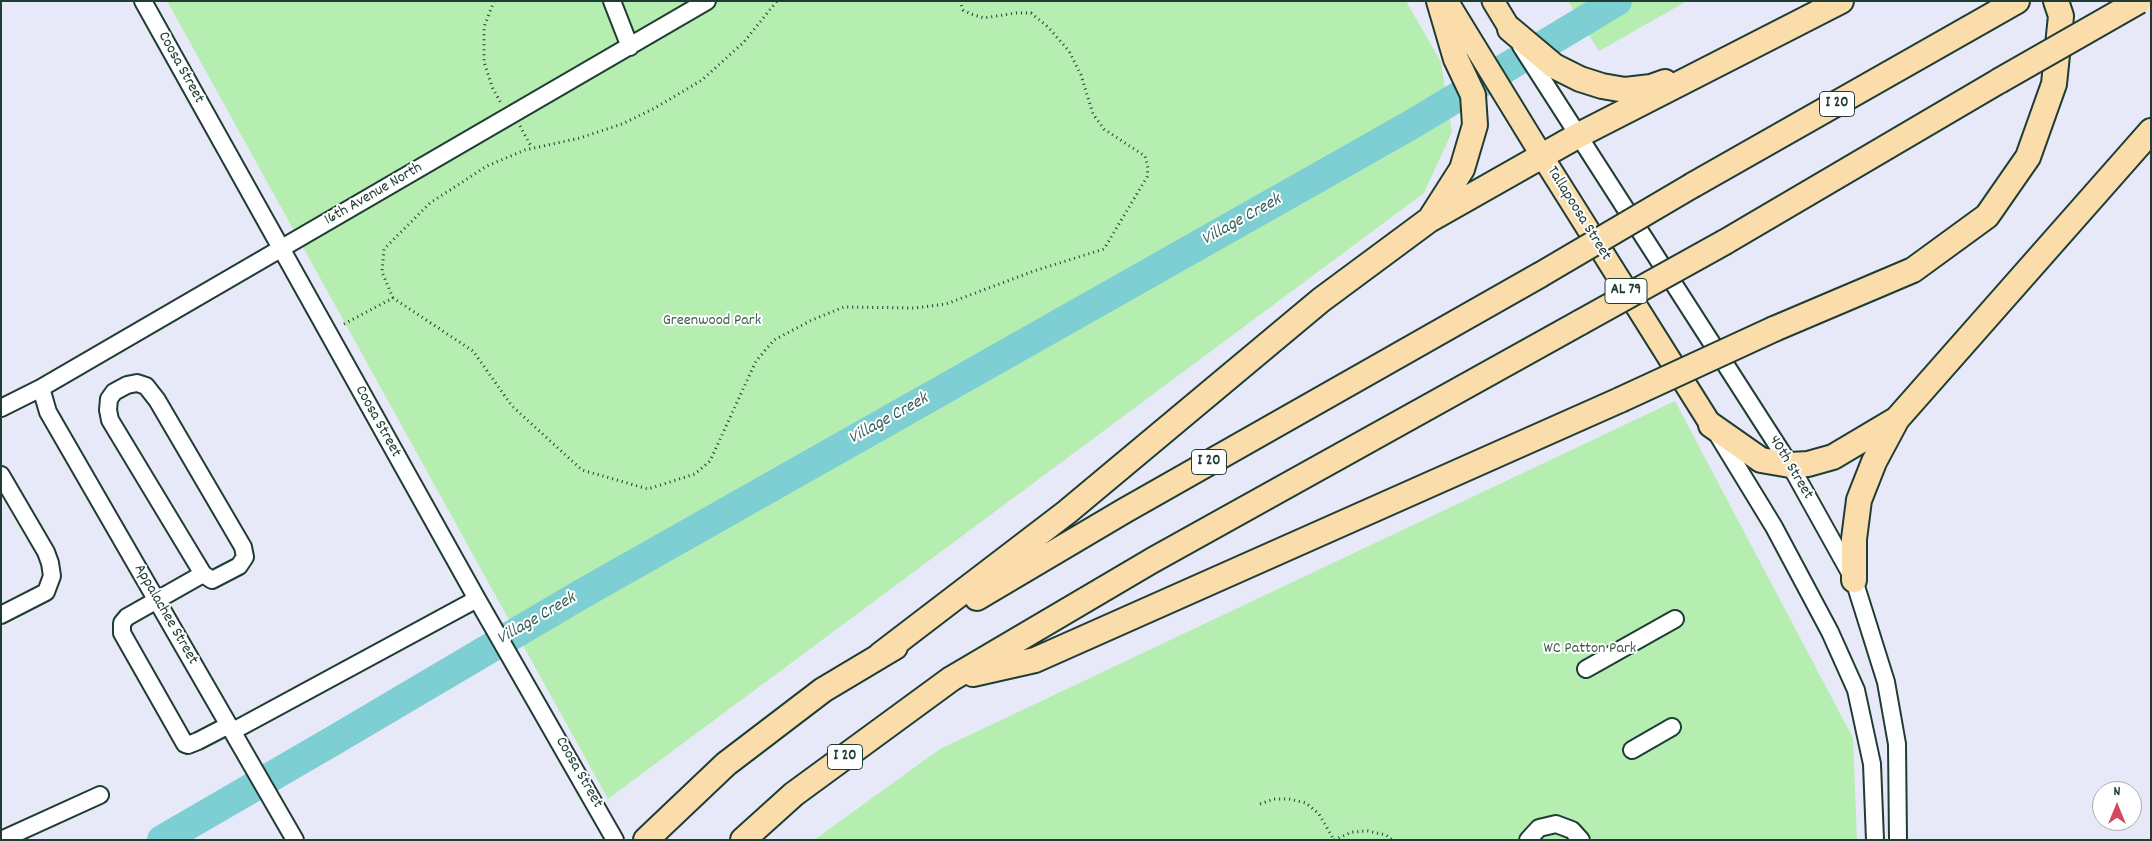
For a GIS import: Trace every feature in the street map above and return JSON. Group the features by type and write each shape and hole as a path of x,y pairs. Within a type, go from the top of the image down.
{"highway":[{"path":"1429,220 1462,169 1475,125 1473,95 1466,54 1439,1"},
{"path":"880,656 1068,512 1321,300 1429,220 1579,135 1841,1"},
{"name":"I 20","path":"646,840 726,764 823,690 1124,510 1540,275 1693,184 1982,23 2017,1"},
{"path":"951,679 1035,660 1620,400 1774,329 1913,270 1988,216 2028,157 2054,84 2061,16 2056,1"},
{"name":"I 20","path":"743,840 794,794 951,679 1153,560 1725,242 2139,1"},
{"path":"1510,29 1547,71 1602,86 1626,90 1651,87 1737,54"},
{"path":"1854,580 1854,539 1859,500 1874,462 1896,419 2151,131"},
{"path":"1711,425 1761,460 1790,465 1808,464 1833,457 1896,419"}],"main road":[{"name":"Tallapoosa Street","path":"1447,1 1466,54 1508,100 1711,425"},
{"path":"1492,1 1510,29"}],"street":[{"name":"Coosa Street","path":"143,1 481,605 615,840"},
{"path":"612,1 630,47"},
{"name":"16th Avenue North","path":"1,408 41,388 707,1"},
{"name":"AL 79","path":"1547,71 1579,135"},
{"name":"40th Street","path":"1579,135 1790,465 1854,580 1868,619 1886,682 1896,744 1898,840"},
{"path":"137,383 146,386 157,400 243,547 245,556 239,566 212,580 203,574 110,420 108,410 109,399 114,392 127,385 137,383"},
{"name":"Appalachee Street","path":"41,388 48,412 295,840"},
{"name":"AL 79","path":"1711,425 1774,527 1830,632 1856,690 1872,764 1875,840"},
{"path":"1,475 46,552 52,576 46,592 1,615"},
{"path":"203,574 128,617 122,623 122,633 172,725 185,744 188,745 234,734 481,605"},
{"path":"1586,669 1675,619"},
{"path":"1632,750 1672,726"},
{"path":"1,840 100,794"},
{"path":"1528,840 1539,828 1556,824 1572,830 1581,840"}],"path":[{"path":"494,1 484,27 484,62 493,89 532,148"},
{"path":"777,1 744,42 702,80 655,108 622,124 580,138 532,148 487,166 430,203 384,249 382,272 393,298 473,351 512,406 582,470 648,489 695,474 710,461 756,360 774,340 844,307 915,308 946,304 1034,271 1104,249 1147,177 1148,168 1145,156 1104,129 1093,114 1081,75 1069,51 1031,13 1016,12 984,18 963,10 960,1"},
{"path":"344,324 393,298"},
{"path":"1260,804 1274,799 1288,799 1306,803 1319,814 1334,840 1352,832 1368,831 1386,835 1392,840"}],"green space":[{"name":"Greenwood Park","path":"167,1 1406,1 1441,62 1452,132 1424,193 608,799"},
{"path":"1568,1 1687,1 1599,51"},
{"name":"WC Patton Park","path":"1675,401 1853,738 1857,840 814,840 940,749"}],"waterway":[{"name":"Village Creek","path":"162,840 580,595 1409,126 1617,1"}]}
